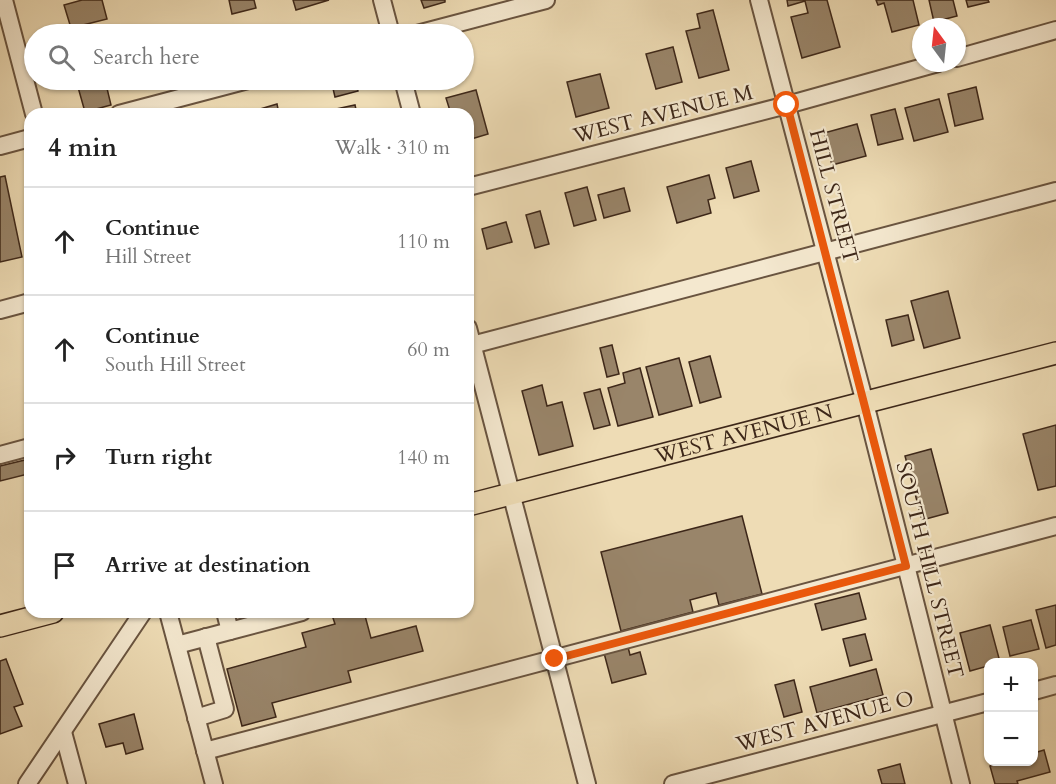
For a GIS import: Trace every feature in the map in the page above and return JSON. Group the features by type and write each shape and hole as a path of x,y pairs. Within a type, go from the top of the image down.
{"main road":[{"name":"WEST AVENUE N","path":"474,504 1056,353"},
{"path":"0,626 30,618"}],"street":[{"path":"4,0 24,76"},
{"path":"382,0 388,24"},
{"path":"455,24 546,0"},
{"name":"HILL STREET","path":"759,0 865,403"},
{"path":"966,55 1056,30"},
{"name":"WEST AVENUE M","path":"474,185 787,105 912,70"},
{"path":"28,90 32,108"},
{"path":"142,108 210,90"},
{"path":"406,90 410,108"},
{"path":"0,146 24,140"},
{"path":"474,344 1056,191"},
{"path":"0,310 24,304"},
{"path":"474,352 587,784"},
{"name":"SOUTH HILL STREET","path":"865,403 961,784"},
{"path":"0,455 24,449"},
{"path":"206,751 1056,526"},
{"path":"27,784 139,618"},
{"path":"170,618 214,784"},
{"path":"227,618 230,631"},
{"path":"177,645 279,618"},
{"path":"196,718 225,709 206,637"},
{"path":"1038,689 1056,685"},
{"name":"WEST AVENUE O","path":"673,784 984,703"},
{"path":"63,732 77,784"}],"building":[{"path":"82,0 102,0 107,19 87,24 70,24 64,5"},
{"path":"229,0 254,0 256,8 232,14"},
{"path":"293,0 329,0 296,10"},
{"path":"421,0 445,0 445,2 424,8"},
{"path":"787,0 827,0 840,47 802,58 791,17 808,13 805,1 788,6"},
{"path":"876,0 913,0 917,18 912,18 912,27 892,32 884,3 878,5"},
{"path":"929,0 953,0 957,16 933,18"},
{"path":"966,0 988,0 989,2 968,7"},
{"path":"713,10 729,70 699,78 686,31 700,28 697,14"},
{"path":"673,47 682,82 656,89 646,54"},
{"path":"600,74 609,108 576,117 567,82"},
{"path":"976,87 983,119 955,126 948,94"},
{"path":"79,90 107,90 111,105 84,108"},
{"path":"333,90 358,90 358,91 335,97"},
{"path":"476,90 488,134 474,138 474,108 449,108 446,98"},
{"path":"939,99 948,132 914,141 905,108"},
{"path":"277,104 278,108 264,108"},
{"path":"355,105 356,108 341,108"},
{"path":"895,109 903,139 878,145 871,115"},
{"path":"857,124 866,156 832,165 824,133"},
{"path":"751,161 759,191 734,198 726,168"},
{"path":"709,175 715,198 708,200 711,213 677,223 667,187"},
{"path":"5,176 22,257 0,262 0,177"},
{"path":"587,187 596,220 574,226 565,193"},
{"path":"624,188 630,211 604,218 598,195"},
{"path":"540,211 549,244 535,248 526,215"},
{"path":"506,222 512,242 487,249 482,229"},
{"path":"948,291 960,338 924,348 911,301"},
{"path":"908,315 914,340 892,346 886,320"},
{"path":"612,345 619,374 607,377 600,348"},
{"path":"710,356 721,397 700,403 689,362"},
{"path":"679,358 692,406 659,415 646,367"},
{"path":"640,368 653,417 618,426 608,388 625,383 623,373"},
{"path":"542,385 547,406 562,402 573,446 539,455 522,391"},
{"path":"600,389 610,425 594,429 584,393"},
{"path":"1056,425 1056,486 1038,490 1023,434"},
{"path":"931,449 948,513 922,520 905,456"},
{"path":"24,460 24,475 0,481 0,466"},
{"path":"742,516 762,594 719,605 716,593 690,600 693,612 621,631 601,552"},
{"path":"859,593 866,619 822,630 815,604"},
{"path":"1056,605 1056,645 1046,648 1036,610"},
{"path":"333,618 366,618 371,638 416,626 423,651 348,671 351,682 272,703 276,717 242,726 227,669 306,647 302,633 335,624"},
{"path":"1031,620 1039,649 1010,656 1003,627"},
{"path":"990,625 999,658 984,658 984,667 970,671 960,633"},
{"path":"865,634 872,660 850,666 843,639"},
{"path":"628,647 630,655 640,652 646,674 612,683 604,653"},
{"path":"6,659 23,704 14,707 22,726 0,734 0,661"},
{"path":"876,669 883,695 817,713 810,687"},
{"path":"794,680 802,712 784,717 775,685"},
{"path":"134,714 143,749 126,754 123,743 106,747 99,724"},
{"path":"1044,750 1050,772 1017,781 1018,784 995,784 990,766 1038,766 1038,752"},
{"path":"900,764 905,784 882,784 878,770"}],"route":[{"path":"555,659 906,566 787,105"}]}
